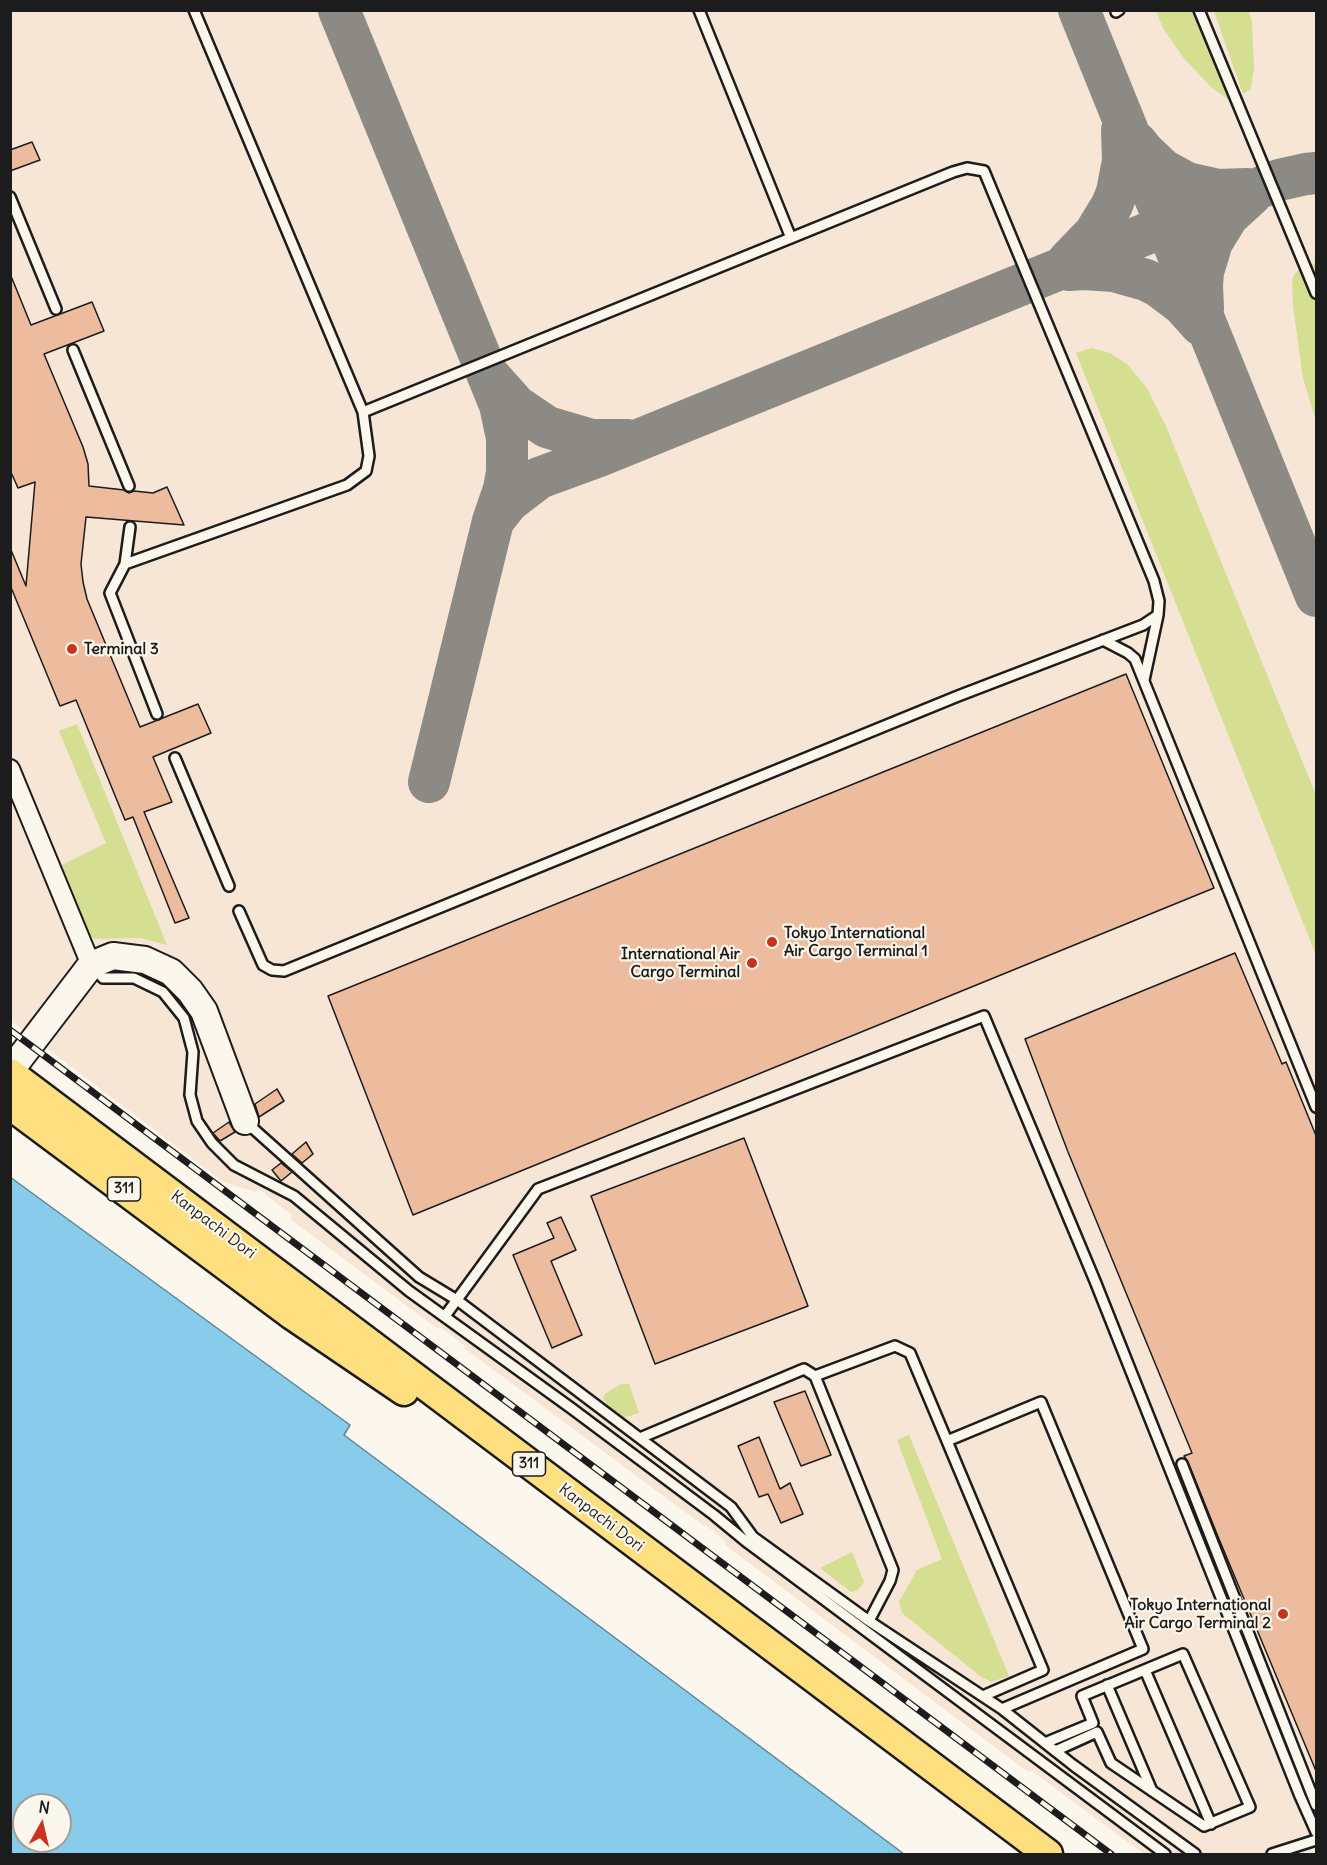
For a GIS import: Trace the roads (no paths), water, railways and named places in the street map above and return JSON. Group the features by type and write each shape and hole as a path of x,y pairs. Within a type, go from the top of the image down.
{"main road":[{"name":"Kanpachi Dori","path":"10,1072 1048,1854"},
{"name":"Kanpachi Dori","path":"10,1105 292,1315 412,1396 1019,1854"}],"street":[{"path":"10,770 91,964"},
{"path":"10,1072 91,964 113,956 145,960 171,972 190,991 204,1011 245,1121"}],"lane":[{"path":"125,564 347,485 366,471 369,456 363,412 194,10"},
{"path":"699,10 791,237"},
{"path":"1199,10 1317,293"},
{"path":"363,412 953,172 967,168 984,171 1154,580 1159,601 1158,615 1144,680"},
{"path":"10,197 56,309"},
{"path":"73,350 129,486"},
{"path":"130,527 125,564 110,593 158,714"},
{"path":"239,911 263,965 272,970 284,971 958,696 1143,625 1158,615"},
{"path":"1103,640 1128,652 1135,659 1317,1107"},
{"path":"175,758 229,886"},
{"path":"91,964 103,978 134,978 163,992 184,1018 193,1052 190,1095 197,1121 212,1143 234,1165 294,1196 409,1291 571,1408 714,1515 748,1544 1165,1854"},
{"path":"445,1316 538,1189 984,1016 1095,1281 1300,1796 1317,1832"},
{"path":"245,1121 419,1277 457,1300 731,1507 753,1537 869,1621 1002,1709 1196,1854"},
{"path":"815,1376 895,1346 910,1353 1043,1670 983,1696"},
{"path":"640,1438 804,1369 815,1376 893,1570 890,1581 869,1621"},
{"path":"947,1441 1041,1402 1143,1649 1002,1709"},
{"path":"1182,1464 1317,1805"},
{"path":"1045,1743 1093,1723 1082,1696 1183,1654 1250,1807 1204,1826 1111,1763 1097,1732 1055,1750"},
{"path":"1144,1670 1211,1824"},
{"path":"1107,1685 1152,1791"},
{"path":"1272,1854 1317,1840"}],"water":[{"path":"10,1177 350,1425 344,1435 904,1854 11,1854"}],"railway":[{"path":"10,1030 1111,1854"}],"place":[{"name":"Terminal 3","path":"72,649"},
{"name":"Tokyo International Air Cargo Terminal 1","path":"772,942"},
{"name":"International Air Cargo Terminal","path":"752,963"},
{"name":"Tokyo International Air Cargo Terminal 2","path":"1283,1614"}]}
